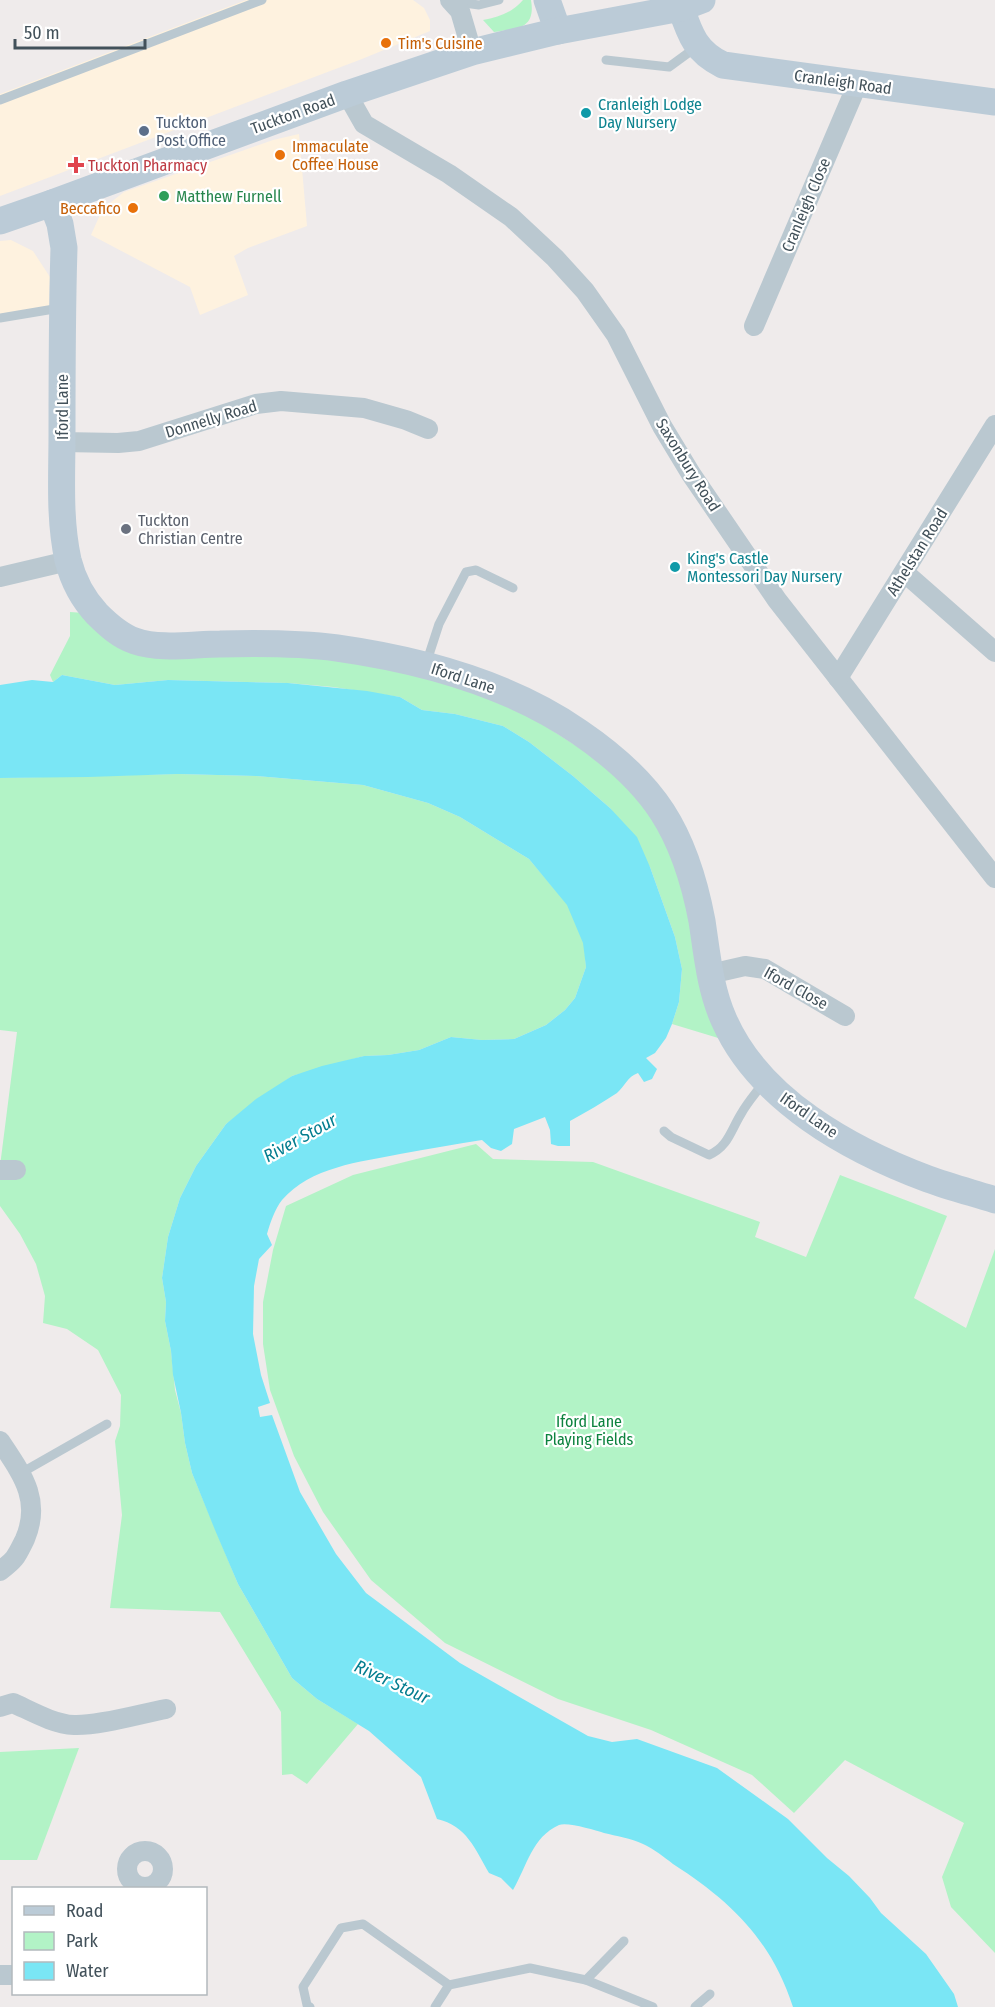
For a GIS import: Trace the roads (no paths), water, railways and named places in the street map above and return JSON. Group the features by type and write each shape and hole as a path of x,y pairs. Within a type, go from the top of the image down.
{"street":[{"path":"450,0 459,11 472,52"},
{"path":"548,0 558,32"},
{"name":"Tuckton Road","path":"0,221 347,94 472,52 691,4"},
{"name":"Cranleigh Road","path":"691,4 688,29 698,47 708,58 723,65 995,102"},
{"name":"Cranleigh Close","path":"754,326 857,85"},
{"name":"Saxonbury Road","path":"347,94 364,124 449,174 511,217 555,258 585,291 615,335 694,480 777,600 995,878"},
{"name":"Iford Lane","path":"52,203 60,224 64,248 62,514 68,561 81,593 98,614 117,632 136,641 159,645 273,642 382,656 425,666 470,677 528,701 578,731 621,764 649,793 669,822 682,848 694,883 710,974 724,1020 746,1057 780,1097 831,1132 882,1160 930,1180 995,1200"},
{"name":"Donnelly Road","path":"62,442 139,441 256,404 281,401 364,408 428,429"},
{"name":"Athelstan Road","path":"838,678 995,425"},
{"path":"0,577 68,561"},
{"path":"905,573 995,652"},
{"name":"Iford Close","path":"710,974 745,966 765,969 845,1016"},
{"path":"0,1441 21,1473 30,1494 32,1519 15,1560 0,1571"},
{"path":"0,1707 13,1703 49,1719 73,1725 166,1709"}],"lane":[{"path":"0,100 262,0"},
{"path":"450,0 479,4 499,0"},
{"path":"606,60 669,67 698,47"},
{"path":"0,318 63,308"},
{"path":"425,666 439,624 466,572 476,570 513,588"},
{"path":"664,1131 670,1137 709,1155 720,1151 740,1114 766,1080"},
{"path":"21,1473 107,1424"},
{"path":"310,2007 307,2005 303,1987 341,1928 363,1924 449,1985"},
{"path":"586,1980 624,1941"},
{"path":"435,2007 449,1985 530,1968 586,1980 653,2007"},
{"path":"695,2007 710,1994"}],"water":[{"name":"River Stour","path":"62,675 115,685 168,680 288,683 367,691 400,697 422,710 455,714 503,726 529,742 573,776 610,808 637,837 675,937 682,969 679,1002 672,1024 666,1038 655,1053 646,1058 657,1069 652,1079 644,1082 638,1073 634,1075 617,1093 570,1121 570,1146 551,1144 550,1130 545,1117 514,1129 512,1144 501,1151 491,1148 482,1140 400,1154 336,1168 321,1173 293,1189 282,1200 273,1216 267,1234 272,1245 259,1259 254,1286 253,1334 261,1375 270,1403 258,1407 260,1417 272,1415 300,1492 336,1554 366,1593 460,1663 588,1736 612,1742 637,1739 717,1768 788,1819 827,1858 849,1876 881,1913 926,1954 954,1994 958,2007 793,2007 784,1983 761,1942 731,1908 659,1853 629,1839 575,1825 559,1825 550,1830 536,1845 513,1890 501,1878 489,1873 463,1833 447,1822 437,1819 421,1777 369,1731 317,1699 292,1678 238,1584 192,1473 185,1443 165,1321 166,1302 162,1278 168,1237 180,1198 196,1166 226,1124 256,1099 292,1076 364,1056 419,1050 451,1037 482,1040 514,1039 546,1025 565,1010 575,998 586,967 583,943 567,905 529,859 460,817 428,803 363,785 256,776 178,774 0,778 0,685 32,680 53,682"}],"place":[{"name":"Tim's Cuisine","path":"386,43"},
{"name":"Cranleigh Lodge Day Nursery","path":"586,113"},
{"name":"Tuckton Post Office","path":"144,131"},
{"name":"Immaculate Coffee House","path":"280,155"},
{"name":"Tuckton Pharmacy","path":"76,165"},
{"name":"Matthew Furnell","path":"164,196"},
{"name":"Beccafico","path":"133,208"},
{"name":"Tuckton Christian Centre","path":"126,529"},
{"name":"King's Castle Montessori Day Nursery","path":"675,567"}],"park label":[{"name":"Iford Lane Playing Fields","path":"589,1430"}]}
